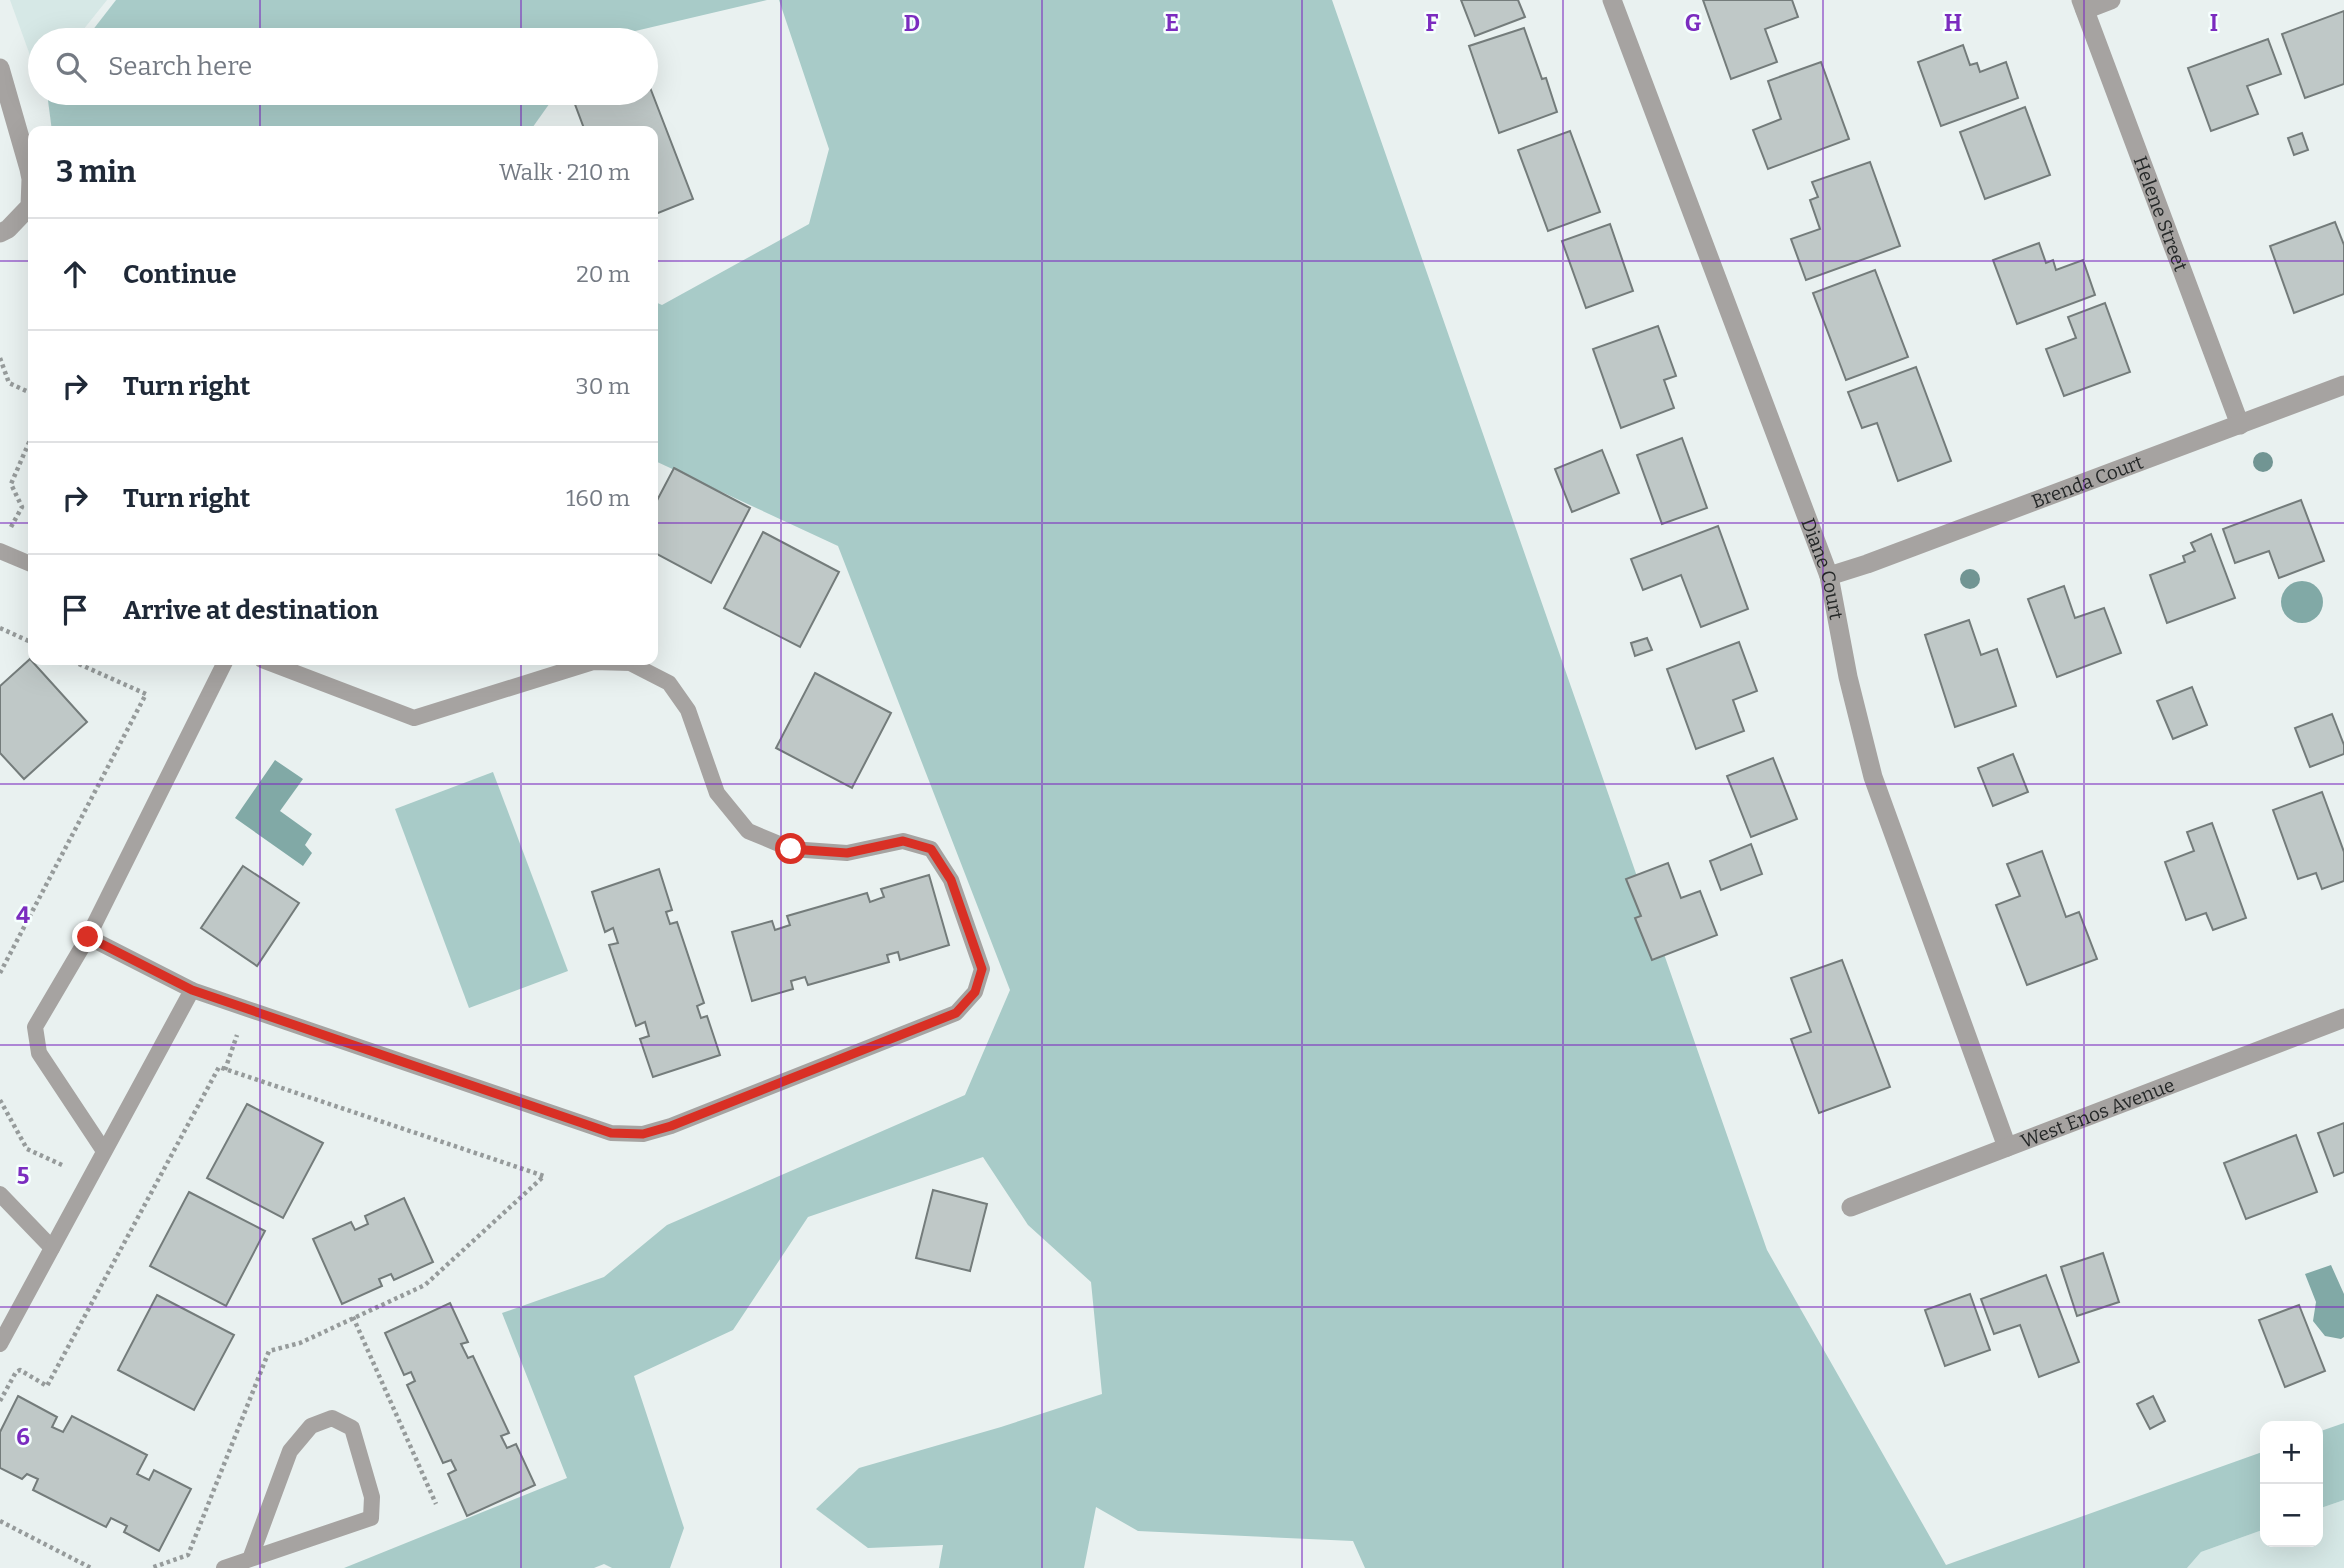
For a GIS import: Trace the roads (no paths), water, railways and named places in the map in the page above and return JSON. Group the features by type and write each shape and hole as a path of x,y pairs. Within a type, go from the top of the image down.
{"street":[{"name":"Diane Court","path":"1612,0 1829,576 1848,677 1873,777 2007,1147"},
{"path":"2083,5 2111,0"},
{"name":"Helene Street","path":"2083,5 2240,425"},
{"path":"0,68 28,166"},
{"path":"0,233 8,229 28,208"},
{"name":"Brenda Court","path":"1829,576 2344,385"},
{"name":"West Enos Avenue","path":"1851,1208 2344,1018"}],"lane":[{"path":"0,551 28,563"},
{"path":"104,1151 39,1053 36,1027 88,937 224,665"},
{"path":"275,665 414,718 583,665"},
{"path":"88,937 192,990 611,1133 643,1134 671,1126 956,1013 975,992 982,969 951,880 931,849 903,841 847,853 791,849 748,831 718,793 688,710 669,683 634,665"},
{"path":"0,1344 192,990"},
{"path":"0,1194 52,1248"},
{"path":"223,1568 250,1559 371,1518 372,1497 352,1428 332,1418 311,1426 290,1451 250,1559"}]}
